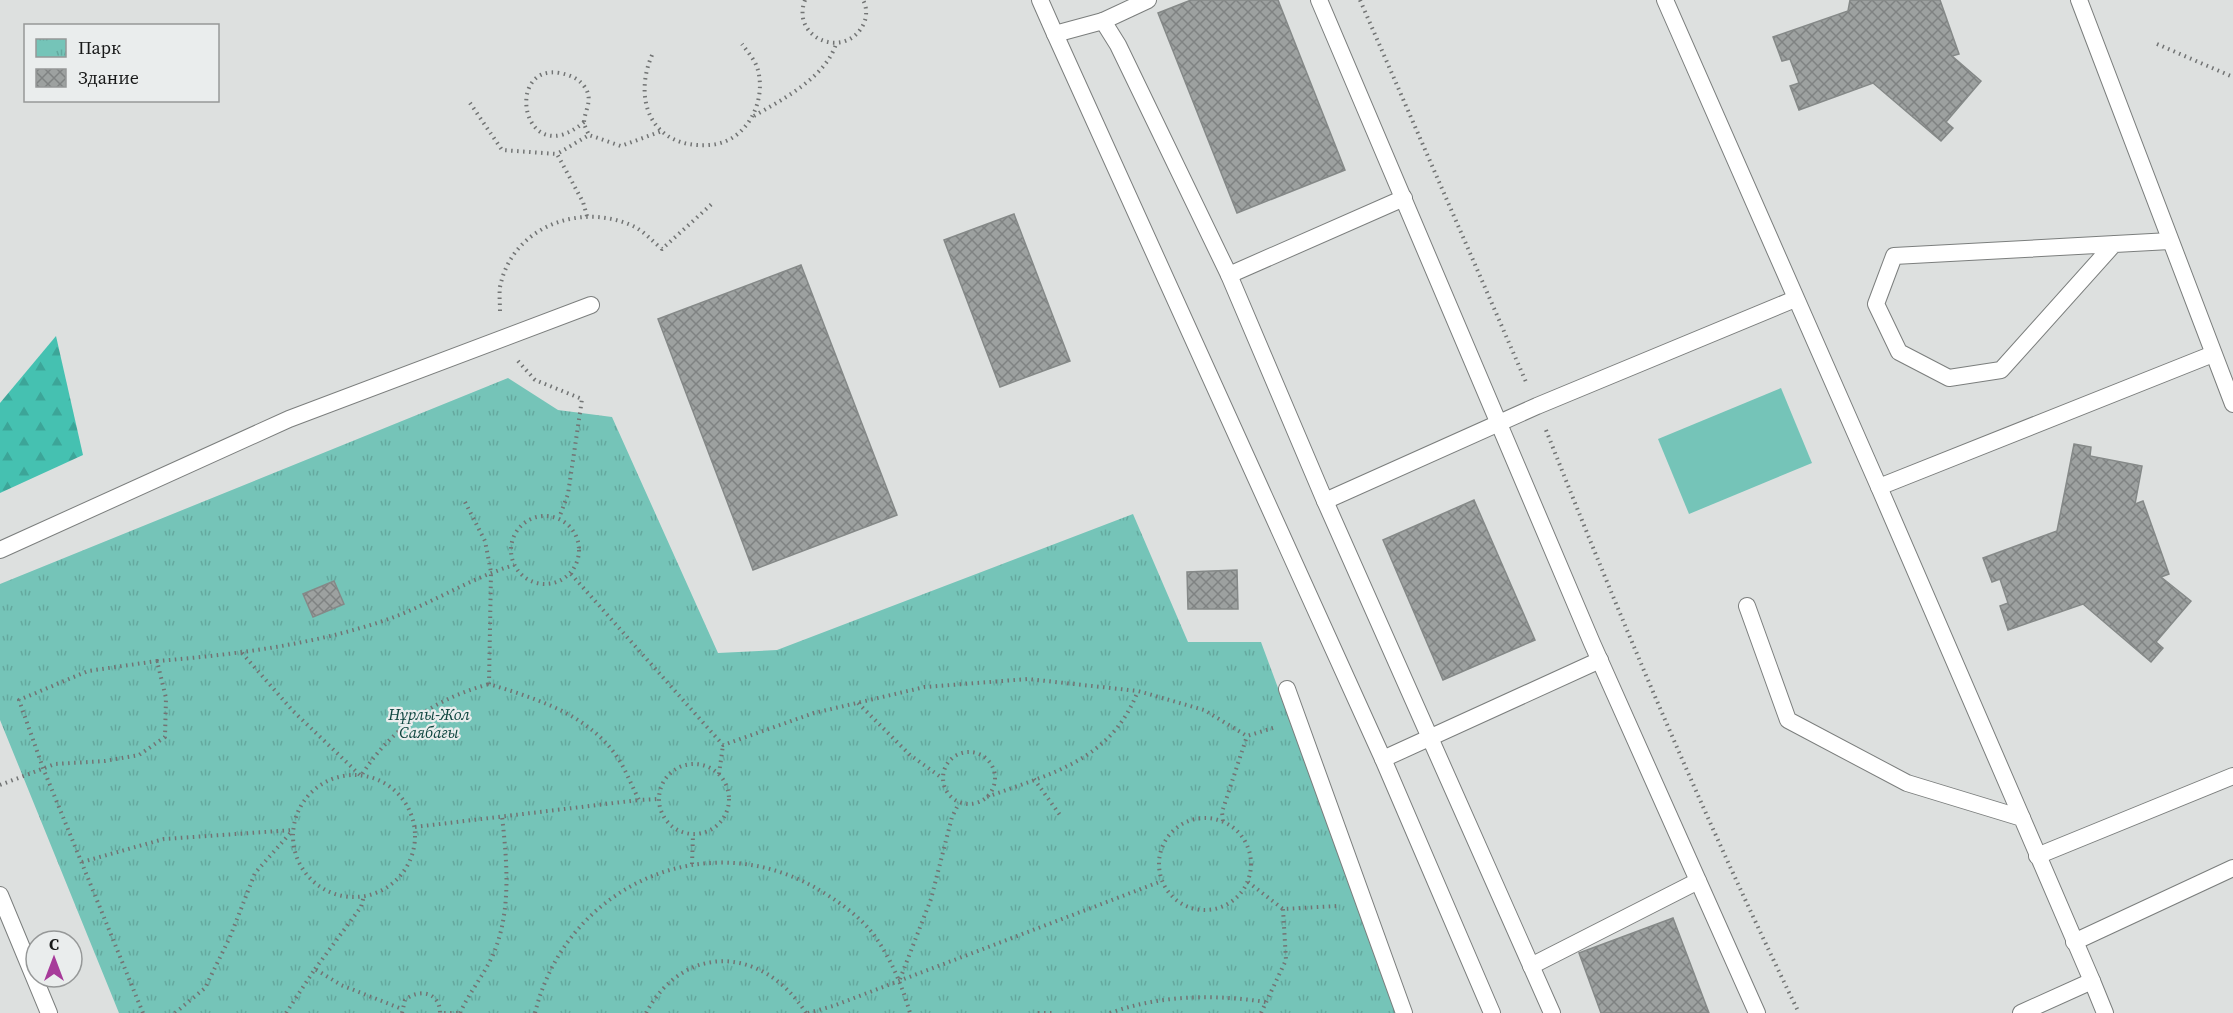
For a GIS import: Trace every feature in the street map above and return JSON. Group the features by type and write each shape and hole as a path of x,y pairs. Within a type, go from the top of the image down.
{"lane":[{"path":"1040,0 1383,759 1492,1013"},
{"path":"1055,34 1102,21 1148,0"},
{"path":"1318,0 1600,660 1757,1013"},
{"path":"1665,0 1795,299 1880,487 2105,1013"},
{"path":"2079,0 2233,404"},
{"path":"1102,21 1118,45 1228,275 1325,501 1552,1013"},
{"path":"1228,275 1404,198"},
{"path":"2114,244 2001,370 1949,378 1899,352 1876,304 1894,256 2114,244 2170,241"},
{"path":"1325,501 1536,405 1795,299"},
{"path":"0,550 289,419 591,305"},
{"path":"1880,487 2213,354"},
{"path":"1747,606 1788,720 1908,783 2022,818"},
{"path":"1383,759 1600,660"},
{"path":"1287,689 1404,1013"},
{"path":"2037,856 2233,776"},
{"path":"2074,942 2233,868"},
{"path":"1531,966 1698,881"},
{"path":"0,895 49,1013"},
{"path":"2021,1013 2092,981"}],"path":[{"path":"805,0 803,21 810,34 821,42 836,44 849,40 860,32 866,18 863,0"},
{"path":"1360,0 1536,405 1624,629 1742,895 1799,1013"},
{"path":"742,44 757,65 761,91 753,117"},
{"path":"652,55 644,74 643,95 649,115 662,131 685,144 711,146 736,136 753,117 782,100 815,75 832,56 836,44"},
{"path":"2157,44 2233,77"},
{"path":"584,122 570,134 552,136 535,128 526,112 526,94 537,79 553,72 572,75 585,87 590,105 584,122 589,135"},
{"path":"470,103 502,150 557,154 589,135 621,146 662,131"},
{"path":"557,154 583,202 587,216"},
{"path":"559,518 568,494 582,399 535,380 512,354 500,322 500,287 513,256 537,231 569,217 603,215 636,227 662,249 714,202"},
{"path":"465,502 485,541 491,572 489,684"},
{"path":"543,515 559,518 573,528 580,543 579,559 571,574 556,583 540,584 524,578 514,565 510,548 515,533 527,520 543,515"},
{"path":"143,1013 43,768 19,700 88,671 242,652 321,637 384,621 491,572 514,565"},
{"path":"571,574 723,745 719,774"},
{"path":"242,652 293,711 361,776 390,787 406,805 415,827 415,843 404,872 393,884 364,896 348,897 318,886 298,861 293,830"},
{"path":"0,785 55,764 105,761 139,755 165,737 166,698 157,661"},
{"path":"723,745 814,713 925,687 1028,679 1138,691 1204,710 1247,736 1298,721"},
{"path":"361,776 377,749 420,714 462,691 489,684 543,701 586,724 617,758 639,800"},
{"path":"858,703 910,755 942,778 950,797 959,803 979,803 987,797 1078,763 1116,732 1130,711 1138,691"},
{"path":"1223,822 1222,812 1247,736"},
{"path":"942,778 945,768 959,754 979,754 988,760 995,779 993,789 987,797"},
{"path":"694,764 708,766 719,774 729,793 727,813 719,825 707,832 693,835 680,832 668,825 660,813 658,799 661,786 669,774 680,766 694,764"},
{"path":"174,1013 205,988 230,937 255,873 293,830 304,801 315,789 329,781 361,776"},
{"path":"1034,779 1060,815"},
{"path":"415,827 658,799"},
{"path":"900,980 931,899 952,817 959,803"},
{"path":"315,969 341,985 402,1011 409,997 423,992 436,999 440,1013 460,1013 492,957 504,920 506,860 502,816"},
{"path":"1205,818 1223,822 1238,832 1248,847 1251,864 1248,882 1238,897 1222,906 1204,910 1187,906 1172,896 1162,881 1159,864 1162,846 1172,831 1187,821 1205,818"},
{"path":"82,862 164,839 293,830"},
{"path":"692,864 693,835"},
{"path":"535,1013 542,986 566,941 600,905 644,879 692,864 742,863 792,874 827,894 873,934 900,980 910,1013"},
{"path":"646,1013 655,997 671,981 690,969 712,963 735,962 757,967 777,978 794,994 807,1013 1162,881"},
{"path":"1248,882 1283,909 1339,906 1363,899"},
{"path":"286,1013 361,907 364,896"},
{"path":"1261,1013 1286,960 1283,909"},
{"path":"1110,1013 1131,1005 1186,997 1239,998 1266,1002"},
{"path":"1038,1013 1054,1013"}],"green space":[{"path":"56,336 83,455 0,493 0,403"},
{"name":"Нұрлы-Жол Саябағы","path":"508,378 558,410 612,417 718,653 777,650 1133,514 1188,642 1261,642 1398,1013 119,1013 0,720 0,584"},
{"path":"1781,388 1812,463 1689,514 1658,439"}],"building":[{"path":"1191,0 1278,0 1345,170 1237,213 1158,13"},
{"path":"1850,0 1940,0 1959,54 1952,56 1981,81 1946,122 1953,128 1941,141 1873,83 1799,110 1790,86 1799,83 1790,59 1782,61 1773,37 1848,11"},
{"path":"1014,214 1070,361 1000,387 944,240"},
{"path":"801,265 897,515 753,570 658,319"},
{"path":"2074,444 2091,447 2090,456 2142,466 2135,504 2143,501 2169,574 2161,577 2191,601 2156,642 2163,648 2151,662 2083,604 2008,630 2000,606 2008,603 2000,579 1992,582 1983,558 2057,531"},
{"path":"1474,500 1535,640 1443,680 1383,540"},
{"path":"1237,570 1238,609 1188,609 1187,572"},
{"path":"334,581 344,604 313,617 303,594"},
{"path":"1673,918 1709,1013 1601,1013 1579,953"}]}
